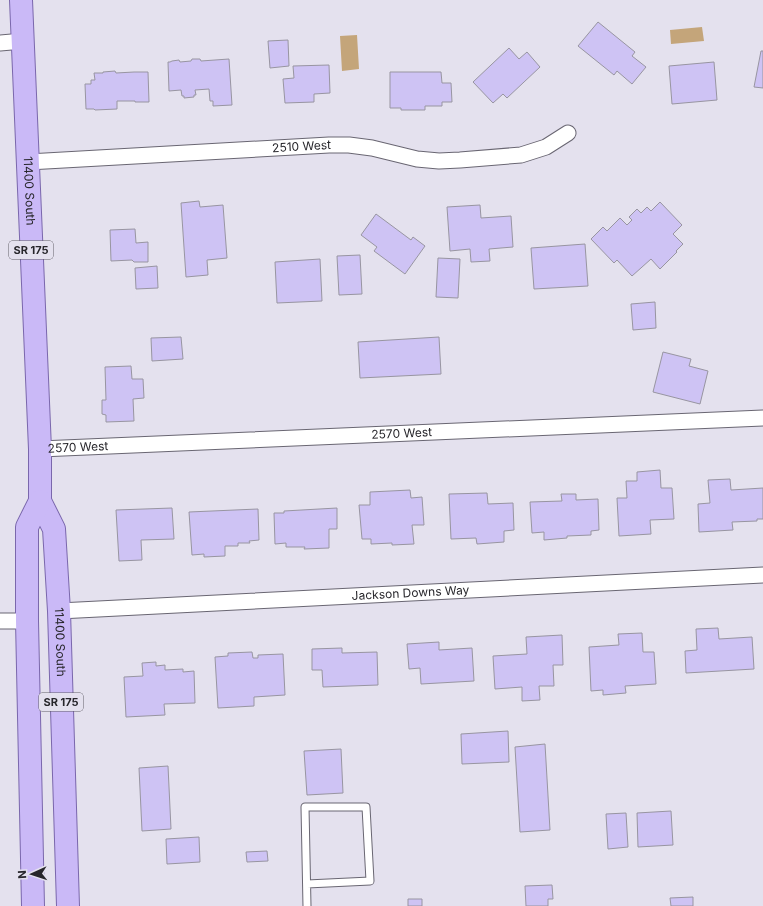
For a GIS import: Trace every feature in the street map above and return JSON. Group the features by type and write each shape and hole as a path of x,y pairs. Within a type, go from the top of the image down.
{"main road":[{"name":"11400 South","path":"21,0 40,449 40,501 54,530 68,906"},
{"name":"11400 South","path":"33,906 26,527 40,501"}],"street":[{"path":"0,43 23,41"},
{"name":"2510 West","path":"28,162 328,145 349,145 372,148 417,159 439,161 460,160 521,155 546,147 568,133"},
{"name":"2570 West","path":"40,449 763,418"},
{"name":"Jackson Downs Way","path":"58,611 763,575"},
{"path":"0,621 27,620"}],"lane":[{"path":"307,884 370,881 366,807 305,807 307,884 308,906"}],"shaded area":[{"path":"702,27 704,41 671,44 670,30"},
{"path":"357,35 359,69 342,71 340,36"}],"building":[{"path":"598,22 635,52 632,56 646,67 632,84 617,71 614,75 578,46"},
{"path":"288,40 289,66 270,68 268,41"},
{"path":"509,48 519,59 527,52 540,67 507,98 503,94 493,103 473,82"},
{"path":"761,51 763,51 763,88 754,87"},
{"path":"192,59 200,59 201,61 229,59 232,105 213,106 213,101 210,101 209,89 195,90 196,95 194,95 194,97 184,98 181,90 169,91 168,62 179,60 180,62 191,61"},
{"path":"714,62 717,100 672,104 669,66"},
{"path":"329,65 330,93 314,94 314,102 285,103 283,79 294,78 293,66"},
{"path":"115,71 116,73 148,72 149,102 117,101 117,109 86,109 85,84 91,84 91,80 95,80 94,73"},
{"path":"390,72 441,72 442,83 451,83 452,102 442,102 442,106 425,106 425,110 401,110 401,108 390,108"},
{"path":"199,201 200,207 223,205 227,258 207,260 208,275 186,277 181,203"},
{"path":"660,202 682,225 673,234 683,244 660,269 651,259 632,276 617,260 614,263 591,239 603,227 607,231 620,218 627,225 632,220 629,217 637,209 641,213 647,207 651,211"},
{"path":"480,205 481,218 511,216 513,247 489,249 490,261 471,262 470,249 450,251 447,207"},
{"path":"376,214 411,240 413,237 425,246 405,274 374,251 377,247 361,235"},
{"path":"135,229 136,243 148,242 148,262 134,262 132,260 111,261 110,230"},
{"path":"585,244 588,286 534,289 531,248"},
{"path":"360,255 362,294 339,295 337,256"},
{"path":"438,258 460,259 458,298 436,297"},
{"path":"320,259 322,301 277,303 275,262"},
{"path":"157,266 158,288 136,289 135,268"},
{"path":"655,302 656,328 633,330 631,304"},
{"path":"181,337 183,359 152,361 151,338"},
{"path":"439,337 441,374 360,378 358,342"},
{"path":"663,352 691,359 689,366 708,371 700,404 653,392"},
{"path":"131,366 132,379 143,379 144,398 133,399 134,421 106,422 106,415 102,414 102,400 106,400 105,367"},
{"path":"660,470 661,488 672,488 674,519 650,520 651,534 619,536 617,498 627,498 626,481 637,481 637,472"},
{"path":"730,479 731,490 763,488 763,519 757,519 757,521 732,522 733,530 699,532 698,504 710,503 708,480"},
{"path":"410,490 411,498 422,497 424,525 412,525 414,544 371,544 371,539 362,539 359,505 370,505 370,492"},
{"path":"487,493 488,504 513,503 514,530 504,531 504,542 477,544 476,538 451,539 449,494"},
{"path":"561,494 576,494 576,500 598,499 599,530 591,531 591,535 567,536 567,538 544,540 544,532 532,533 530,502 562,501"},
{"path":"172,508 174,539 141,540 142,560 119,561 116,510"},
{"path":"337,508 337,529 329,529 329,548 304,549 305,547 286,547 286,543 275,544 274,513 284,513 284,511"},
{"path":"258,509 259,540 249,541 250,543 238,543 238,546 225,546 225,556 204,557 204,554 192,555 189,512"},
{"path":"718,628 719,639 752,637 754,669 686,673 685,651 697,650 696,629"},
{"path":"642,633 643,652 654,652 656,684 625,686 626,693 603,695 603,690 591,691 589,647 619,645 618,634"},
{"path":"562,635 563,665 553,665 554,686 539,686 540,700 522,701 522,687 495,689 493,656 527,654 526,637"},
{"path":"439,642 439,650 472,648 474,681 421,684 420,668 409,669 407,644"},
{"path":"342,648 342,653 377,652 378,685 323,687 322,670 312,670 312,649"},
{"path":"252,652 253,658 258,658 258,655 283,654 285,695 254,697 254,706 218,708 215,657 228,656 228,653"},
{"path":"156,662 156,666 165,665 165,670 183,669 183,672 194,671 195,703 164,704 165,715 126,717 124,677 143,676 142,663"},
{"path":"508,731 509,762 462,764 461,734"},
{"path":"545,744 550,830 520,832 515,747"},
{"path":"341,749 343,793 307,795 304,751"},
{"path":"168,766 171,829 142,831 139,768"},
{"path":"671,811 673,845 638,847 637,813"},
{"path":"626,813 628,847 608,849 606,814"},
{"path":"199,837 200,862 167,864 166,839"},
{"path":"267,851 268,861 247,862 246,852"},
{"path":"552,885 553,899 548,899 548,906 526,906 525,886"},
{"path":"693,897 693,906 671,906 670,898"},
{"path":"408,899 422,899 422,906 408,906"}]}
